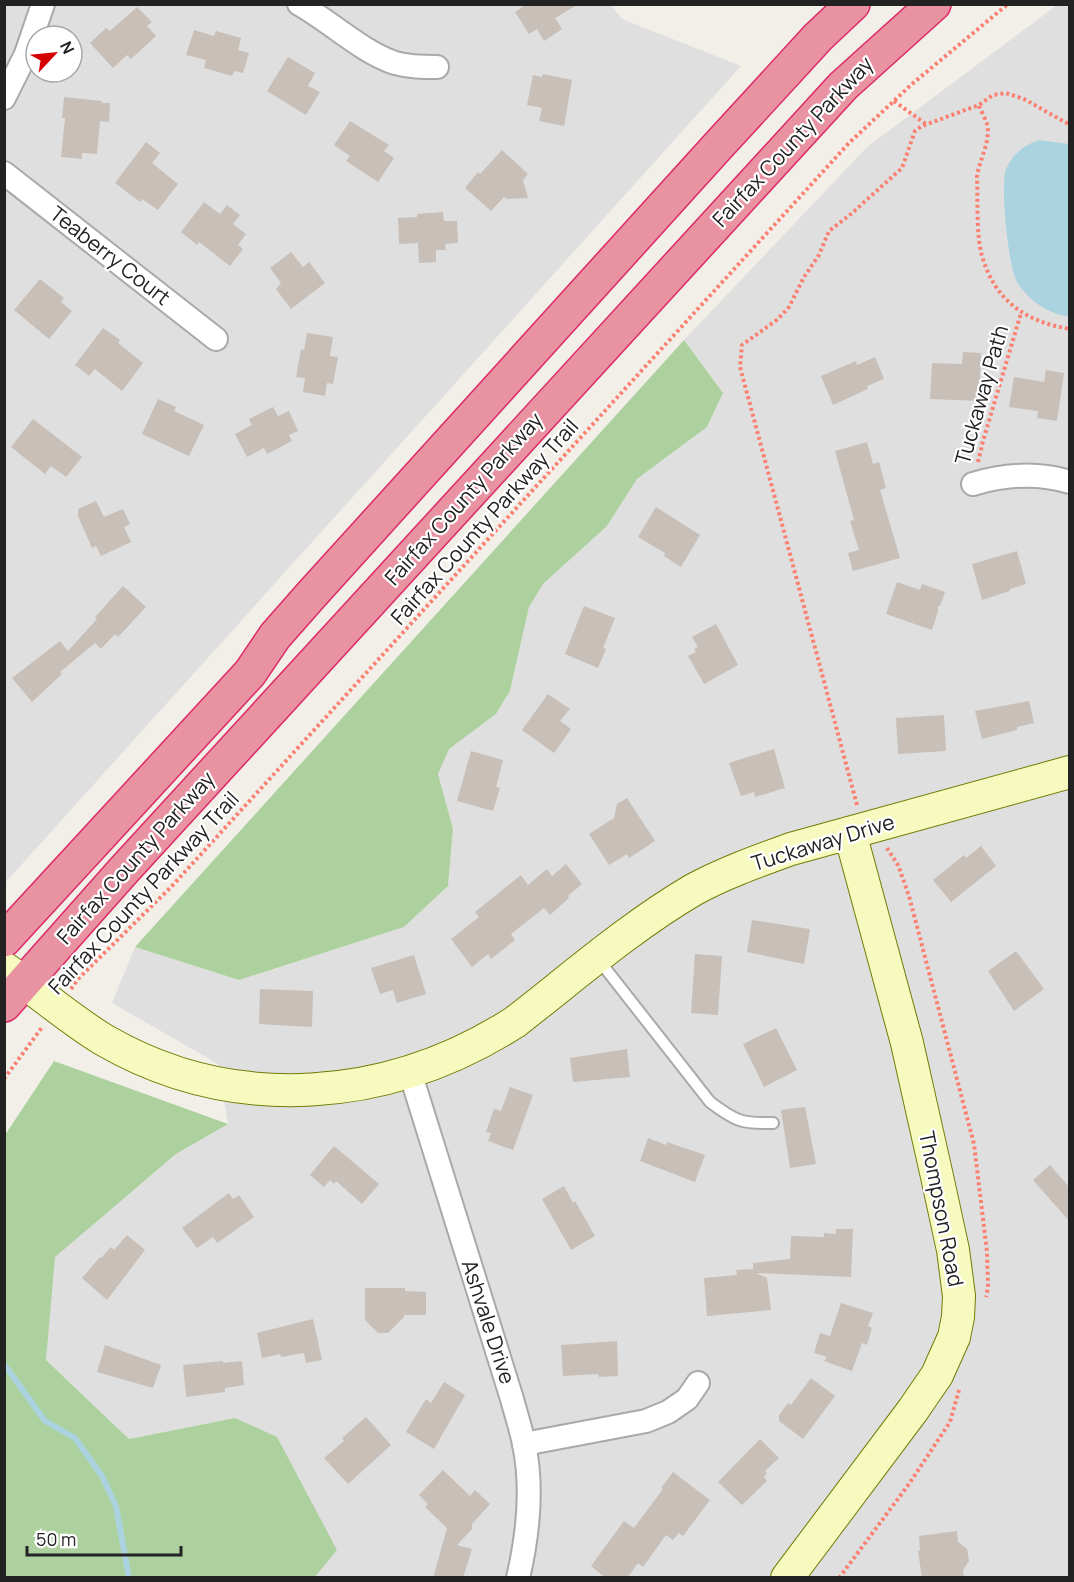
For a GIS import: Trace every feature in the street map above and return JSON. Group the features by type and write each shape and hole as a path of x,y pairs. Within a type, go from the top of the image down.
{"highway":[{"name":"Fairfax County Parkway","path":"4,940 250,673 275,636 312,594 693,173 818,37 853,4"},
{"name":"Fairfax County Parkway","path":"11,985 843,86 934,4"}],"street":[{"path":"4,99 26,54 42,4"},
{"path":"299,4 374,53 396,63 437,68"},
{"name":"Teaberry Court","path":"4,173 216,339"},
{"path":"974,484 1015,475 1042,475 1070,482"},
{"name":"Tuckaway Drive","path":"11,985 57,1007 106,1040 142,1058 186,1074 232,1085 303,1090 352,1087 410,1072 459,1053 493,1036 515,1022 659,912 695,889 758,861 791,849 1070,772"},
{"name":"Thompson Road","path":"788,1578 914,1410 936,1375 954,1337 957,1317 958,1296 952,1250 938,1181 907,1043 850,833"},
{"name":"Ashvale Drive","path":"410,1072 524,1444 528,1511 518,1578"},
{"path":"524,1444 646,1421 668,1412 687,1398 698,1383"}],"lane":[{"path":"597,958 710,1102 730,1117 747,1124 773,1123"}],"path":[{"name":"Fairfax County Parkway Trail","path":"4,1079 78,979 172,886 841,152 894,101 1008,4"},
{"path":"740,367 742,345 778,319 789,307 804,277 819,255 829,231 902,168 915,131 932,122 979,105 993,95 1006,93 1024,99 1070,125"},
{"path":"894,101 927,125"},
{"path":"979,105 987,124 987,141 977,177 982,256 994,284 1009,304 1021,313 1056,327 1070,329"},
{"name":"Tuckaway Path","path":"974,484 983,441 1021,313"}],"shaded area":[{"path":"5,5 611,5 622,19 741,66 5,883"},
{"path":"1057,5 1069,5 1069,1577 315,1577 337,1550 235,1418 129,1439 46,1360 54,1257 176,1154 228,1124 218,1064 112,1003 135,947 239,980 404,927 448,886 453,829 438,774 449,748 496,714 510,692 529,607 543,584 607,526 637,479 707,427 723,393 684,340 867,147"}],"green space":[{"path":"684,340 723,393 707,427 637,479 607,526 543,584 529,607 510,691 496,714 449,749 438,774 453,829 448,886 404,927 239,980 135,947"},
{"path":"54,1061 228,1124 176,1154 55,1257 46,1360 129,1439 235,1418 277,1437 337,1550 315,1577 5,1577 5,1135"}],"water":[{"path":"1039,140 1069,144 1069,317 1044,308 1027,295 1015,278 1009,253 1004,205 1006,169 1020,151"}],"building":[{"path":"527,4 579,4 555,18 562,29 544,41 537,29 529,34 515,12"},
{"path":"137,7 152,22 147,26 156,36 131,59 127,55 113,68 90,43 106,28 110,31"},
{"path":"194,30 214,36 216,31 241,38 238,50 249,53 243,73 234,71 232,76 204,68 206,60 186,55"},
{"path":"288,57 315,73 308,86 320,92 306,115 267,91"},
{"path":"543,74 572,80 564,126 539,121 542,108 527,105 533,75 542,77"},
{"path":"64,97 110,103 109,122 100,121 97,154 82,153 82,159 61,157 65,118 62,118"},
{"path":"350,121 389,145 384,151 394,158 378,182 346,161 350,156 334,145"},
{"path":"146,142 160,153 152,163 178,184 158,210 142,199 140,202 115,183"},
{"path":"502,150 528,174 523,180 528,198 507,199 504,197 491,211 465,188 478,172 480,174"},
{"path":"204,202 220,214 227,205 240,215 233,224 246,234 238,245 243,249 230,266 199,242 197,245 181,232"},
{"path":"443,212 444,221 457,221 458,243 445,244 446,250 436,250 436,262 419,263 418,243 399,244 398,218"},
{"path":"291,252 303,267 309,262 325,283 291,309 276,289 281,283 270,268"},
{"path":"40,279 64,298 61,302 72,311 49,339 14,310"},
{"path":"103,328 120,340 118,343 143,363 122,391 95,369 89,376 75,365"},
{"path":"307,333 333,337 330,356 338,357 333,384 327,383 325,396 303,392 305,378 296,377 301,349 304,350"},
{"path":"963,352 981,353 979,401 930,399 932,363 962,364"},
{"path":"875,357 884,379 833,405 821,376 856,361 857,365"},
{"path":"1046,370 1064,373 1057,421 1037,418 1038,411 1009,407 1014,377 1044,382"},
{"path":"158,399 176,407 174,411 204,425 189,456 142,434"},
{"path":"273,407 278,416 289,411 298,431 289,435 292,441 267,454 264,448 247,457 235,434 252,425 249,419"},
{"path":"33,419 82,457 66,477 51,466 45,474 11,447"},
{"path":"867,442 873,464 879,462 886,488 880,490 900,558 853,571 848,553 859,550 850,521 854,520 835,451"},
{"path":"96,501 104,517 123,509 130,524 124,527 131,542 101,556 96,546 92,548 78,516 78,509"},
{"path":"656,507 700,535 681,567 664,556 665,553 638,537"},
{"path":"1017,551 1026,584 982,600 972,564"},
{"path":"897,582 920,590 922,584 945,592 938,606 932,630 886,614"},
{"path":"123,586 146,607 118,637 115,634 101,649 95,643 60,672 62,674 32,702 12,678 60,641 68,651"},
{"path":"584,606 615,618 598,668 565,654"},
{"path":"716,624 738,665 704,684 688,656 696,652 694,649 698,647 692,637"},
{"path":"548,694 570,709 560,721 571,729 554,753 522,730"},
{"path":"1029,701 1034,723 982,739 975,711"},
{"path":"944,715 946,751 898,754 896,718"},
{"path":"774,749 785,788 755,797 754,792 741,796 729,763"},
{"path":"471,751 503,760 496,787 500,788 493,811 457,801"},
{"path":"627,798 655,841 629,858 627,854 609,865 589,834 614,818 617,804"},
{"path":"981,846 996,866 951,902 933,880 964,855 966,858"},
{"path":"566,864 582,884 550,915 544,908 511,934 515,940 491,959 488,954 472,967 451,939 479,917 475,912 521,875 528,885 547,869 552,876"},
{"path":"752,920 810,929 804,964 747,952"},
{"path":"1016,951 1044,989 1014,1011 988,971"},
{"path":"695,954 722,956 718,1015 691,1013"},
{"path":"414,955 426,994 397,1003 393,990 380,994 371,968"},
{"path":"260,989 313,991 312,1027 259,1024"},
{"path":"776,1028 797,1070 764,1087 743,1044"},
{"path":"627,1049 630,1077 573,1082 570,1058"},
{"path":"510,1087 533,1095 513,1150 488,1141 491,1133 486,1132 494,1109 501,1111"},
{"path":"805,1107 816,1164 790,1168 781,1110"},
{"path":"648,1138 705,1155 695,1182 640,1161"},
{"path":"334,1146 379,1184 362,1204 336,1181 334,1184 330,1180 324,1187 310,1175"},
{"path":"1050,1165 1070,1188 1070,1222 1033,1180"},
{"path":"564,1186 595,1236 571,1250 542,1199"},
{"path":"229,1193 233,1199 239,1195 254,1217 217,1243 213,1237 197,1248 182,1228"},
{"path":"836,1229 853,1229 851,1277 756,1273 767,1278 771,1310 707,1316 704,1278 737,1275 736,1270 753,1269 753,1263 790,1259 791,1236 824,1237 824,1233 836,1234"},
{"path":"127,1235 145,1250 107,1300 82,1278 100,1257 111,1247 114,1250"},
{"path":"365,1288 405,1288 405,1291 426,1292 426,1315 404,1315 388,1333 378,1333 365,1320"},
{"path":"841,1303 873,1313 868,1326 872,1328 867,1345 862,1343 852,1371 824,1361 827,1357 814,1353 820,1333 830,1336"},
{"path":"313,1319 322,1360 306,1363 304,1353 281,1357 280,1354 262,1358 257,1333"},
{"path":"617,1341 618,1376 599,1377 598,1374 563,1376 561,1345"},
{"path":"105,1345 161,1365 153,1388 97,1372"},
{"path":"223,1361 223,1363 242,1361 244,1385 225,1388 225,1392 186,1397 183,1365"},
{"path":"811,1378 835,1396 803,1439 779,1421 779,1415 788,1403 791,1405"},
{"path":"444,1382 465,1395 434,1449 406,1432 426,1399 431,1403"},
{"path":"366,1417 391,1445 348,1484 324,1458 344,1441 342,1438"},
{"path":"760,1439 779,1458 765,1471 767,1473 764,1477 767,1481 742,1505 718,1482"},
{"path":"443,1470 470,1496 475,1490 490,1504 457,1545 472,1549 463,1578 433,1578 447,1528 425,1507 428,1504 419,1495"},
{"path":"673,1472 710,1500 683,1536 679,1533 673,1540 666,1535 643,1567 638,1563 627,1578 606,1578 591,1566 624,1521 634,1528"},
{"path":"957,1531 958,1542 967,1549 969,1561 963,1570 964,1578 922,1578 918,1551 920,1551 919,1536"}],"waterway":[{"path":"4,1364 45,1421 75,1438 102,1476 116,1506 129,1578"}]}
